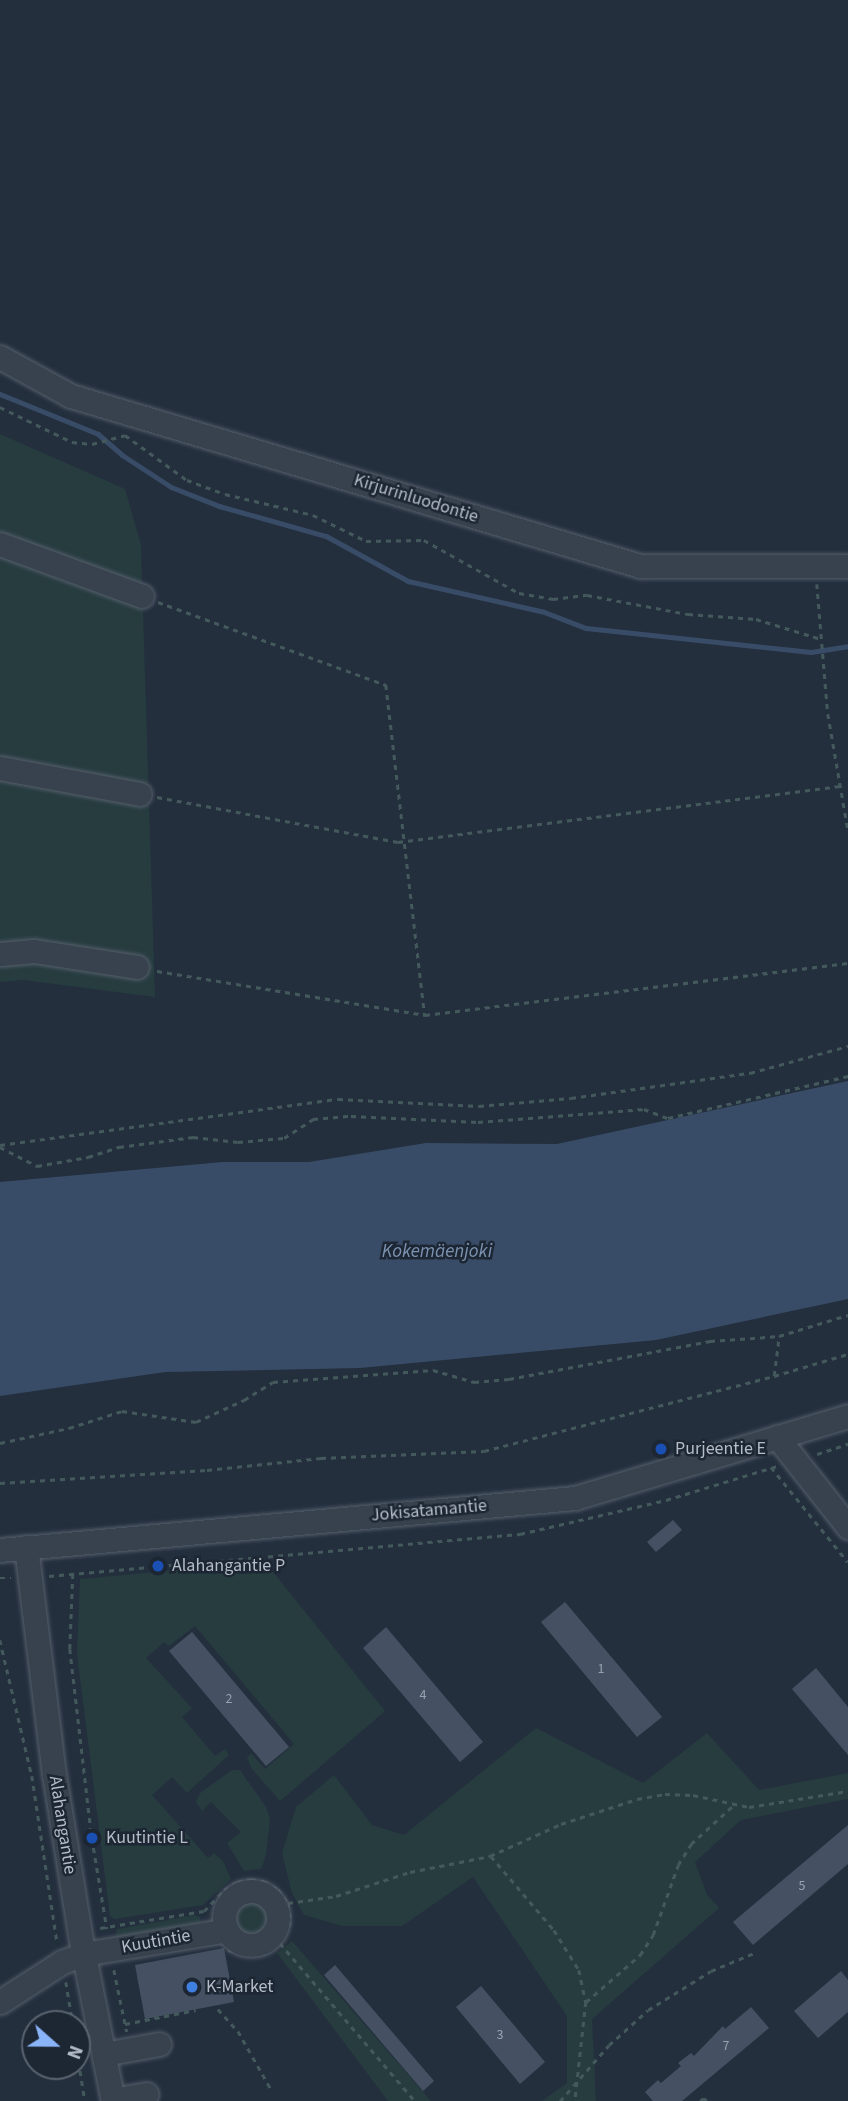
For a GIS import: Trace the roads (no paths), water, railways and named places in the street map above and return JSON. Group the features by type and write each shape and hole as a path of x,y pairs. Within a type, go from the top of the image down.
{"street":[{"name":"Kirjurinluodontie","path":"0,357 71,396 640,566 848,566"},
{"path":"0,544 142,596"},
{"path":"0,768 140,794"},
{"path":"0,954 34,951 137,967"},
{"name":"Jokisatamantie","path":"0,1549 575,1498 848,1416"},
{"path":"777,1437 848,1527"},
{"name":"Alahangantie","path":"26,1547 54,1774 84,1954 113,2101"},
{"name":"Kuutintie","path":"0,2002 62,1962 84,1954 227,1930"},
{"path":"104,2054 159,2044"},
{"path":"113,2101 146,2094"}],"water":[{"name":"Kokemäenjoki","path":"848,1081 848,1299 656,1340 360,1368 165,1372 0,1396 0,1182 223,1162 309,1162 426,1143 557,1144"}],"waterway":[{"path":"0,394 98,434 122,455 171,487 219,506 326,536 408,581 544,612 586,628 811,652 848,646"}],"place":[{"name":"Purjeentie E","path":"661,1449"},
{"name":"Alahangantie P","path":"158,1566"},
{"name":"Kuutintie L","path":"92,1838"},
{"name":"K-Market","path":"192,1987"}]}
